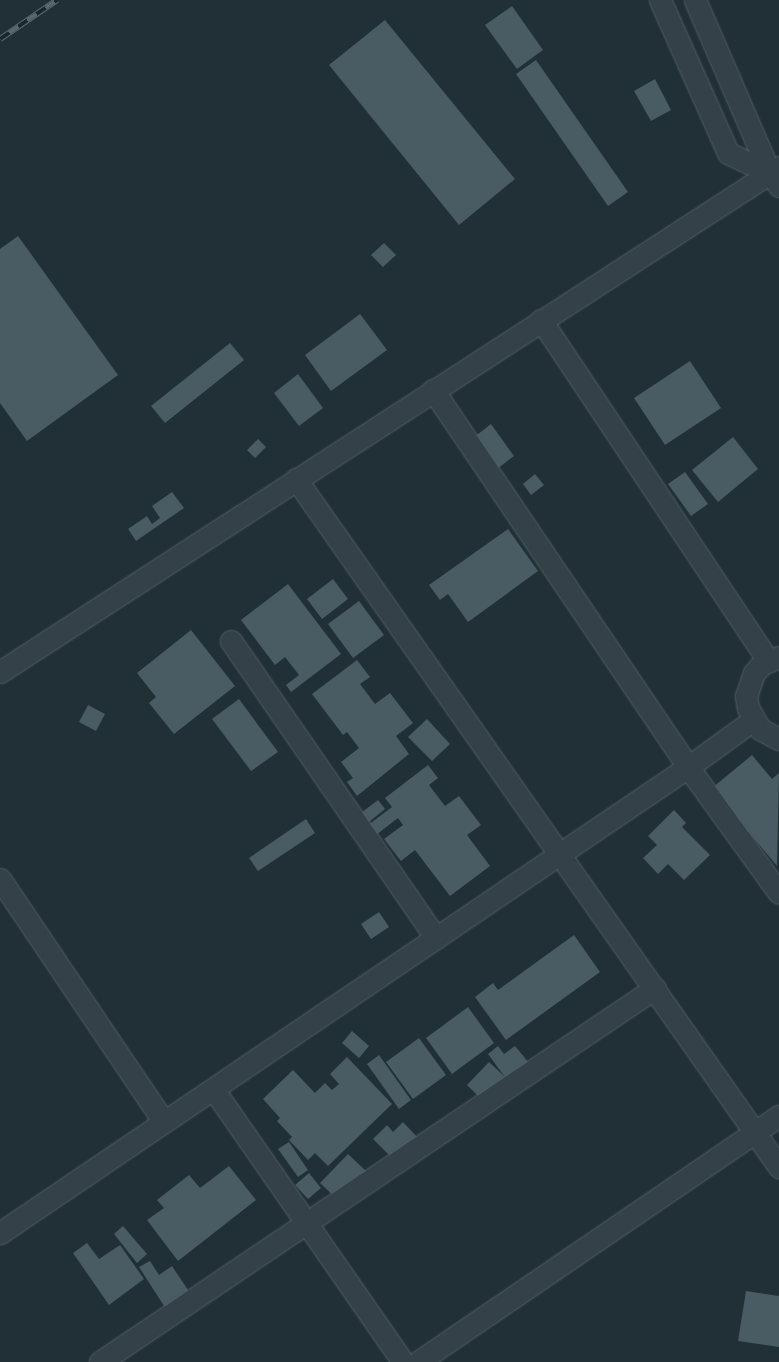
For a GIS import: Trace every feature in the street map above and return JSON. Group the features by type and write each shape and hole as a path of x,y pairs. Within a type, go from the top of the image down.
{"street":[{"path":"660,0 728,153 776,176"},
{"path":"695,0 776,176"},
{"path":"0,672 541,320 776,176"},
{"path":"541,320 774,659 754,673 749,684 748,708 753,720 760,729 779,739"},
{"path":"433,390 688,767 779,893"},
{"path":"296,479 779,1167"},
{"path":"231,640 436,938"},
{"path":"0,1234 688,767 753,720"},
{"path":"0,879 164,1122"},
{"path":"100,1362 655,988"},
{"path":"214,1090 403,1362"},
{"path":"418,1362 779,1116"}],"building":[{"path":"512,6 543,50 517,69 485,25"},
{"path":"385,20 515,179 459,225 329,65"},
{"path":"536,60 628,192 608,206 516,74"},
{"path":"655,79 671,110 651,121 634,91"},
{"path":"18,236 118,375 27,441 0,403 0,249"},
{"path":"384,243 396,255 383,267 371,255"},
{"path":"360,314 387,350 331,391 305,355"},
{"path":"230,343 244,360 165,423 151,406"},
{"path":"690,361 721,408 665,445 634,398"},
{"path":"298,374 323,408 299,426 274,393"},
{"path":"491,424 514,456 497,469 473,438"},
{"path":"733,437 758,469 718,502 692,470"},
{"path":"258,439 266,447 255,458 247,450"},
{"path":"685,472 708,504 691,516 668,484"},
{"path":"535,474 544,485 531,495 523,484"},
{"path":"172,492 184,508 136,541 128,529 147,516 152,524 160,518 152,506"},
{"path":"508,529 538,571 468,622 448,594 440,600 429,585"},
{"path":"333,579 348,599 322,619 307,599"},
{"path":"288,584 341,654 291,692 286,685 299,675 285,657 275,665 241,620"},
{"path":"359,601 384,635 353,658 328,624"},
{"path":"191,630 235,686 174,734 149,703 156,697 137,673"},
{"path":"357,660 370,677 360,684 375,704 390,693 413,723 396,736 409,754 357,796 347,782 353,778 341,762 359,748 347,732 343,735 312,694"},
{"path":"239,699 278,752 251,771 212,719"},
{"path":"88,705 105,714 96,731 79,722"},
{"path":"427,719 450,744 432,761 408,737"},
{"path":"752,755 772,779 779,773 777,866 712,788"},
{"path":"428,765 438,778 429,785 445,806 459,796 481,825 467,835 490,866 450,896 415,850 401,861 384,839 403,825 398,818 376,835 368,825 392,807 385,798"},
{"path":"378,800 385,809 369,822 362,812"},
{"path":"674,810 686,823 682,827 710,855 684,880 668,864 658,874 643,858 657,845 648,836"},
{"path":"306,819 315,833 258,871 249,858"},
{"path":"379,912 389,927 371,939 361,924"},
{"path":"574,935 600,972 506,1040 475,997 493,983 498,990"},
{"path":"468,1007 494,1043 452,1074 426,1038"},
{"path":"352,1031 369,1046 359,1058 342,1043"},
{"path":"419,1038 446,1075 413,1099 386,1062"},
{"path":"498,1046 504,1054 515,1046 529,1063 507,1080 488,1054"},
{"path":"379,1055 411,1100 399,1109 367,1064"},
{"path":"347,1057 392,1104 328,1166 315,1153 308,1160 289,1140 292,1137 277,1121 280,1118 263,1099 293,1070 315,1093 325,1083 332,1090 339,1084 330,1074"},
{"path":"489,1062 505,1077 482,1100 467,1085"},
{"path":"403,1122 418,1138 395,1161 373,1139 387,1125 393,1132"},
{"path":"289,1142 308,1170 298,1177 278,1149"},
{"path":"348,1154 366,1171 338,1200 320,1183"},
{"path":"229,1166 256,1200 178,1261 147,1220 164,1208 157,1200 189,1175 200,1188"},
{"path":"309,1173 321,1188 308,1199 295,1185"},
{"path":"123,1226 147,1254 137,1263 114,1234"},
{"path":"87,1243 99,1259 120,1245 144,1279 109,1305 73,1253"},
{"path":"150,1261 159,1275 172,1266 190,1293 166,1309 139,1267"},
{"path":"746,1291 779,1296 779,1347 738,1341"}],"railway":[{"path":"0,39 57,0"}]}
